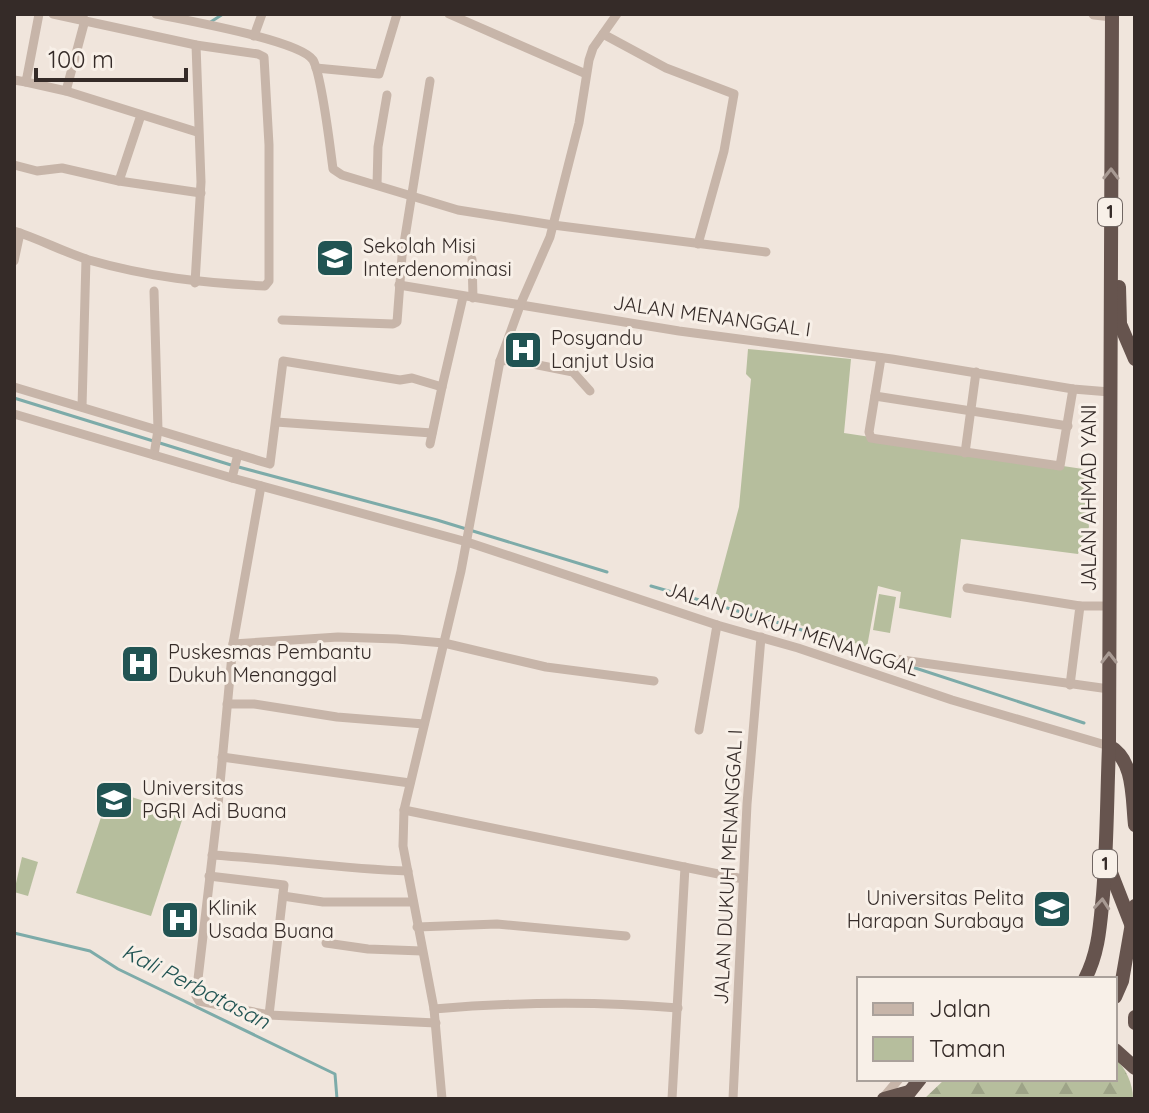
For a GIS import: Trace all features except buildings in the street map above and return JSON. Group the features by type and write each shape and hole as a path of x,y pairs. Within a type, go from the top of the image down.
{"highway":[{"name":"JALAN AHMAD YANI","path":"1086,977 1098,945 1106,859 1112,15"},
{"path":"1110,206 1119,219 1120,324 1135,359"},
{"path":"1109,746 1127,767 1135,825"},
{"path":"1106,859 1132,928"},
{"path":"1117,992 1122,981 1135,906"},
{"path":"1117,1052 1135,1068"},
{"path":"883,1099 907,1096"}],"street":[{"path":"26,82 39,14"},
{"path":"14,261 17,232 86,259 195,283 265,286 269,281 269,145 262,56 53,14"},
{"path":"156,14 254,36 307,54 316,68 333,169 342,175 458,210 766,252"},
{"path":"254,36 262,14"},
{"path":"316,68 379,74 397,14"},
{"path":"449,14 586,74"},
{"path":"442,1099 434,1009 403,846 408,782 468,537 500,361 553,225 579,123 593,48 617,14"},
{"path":"1094,14 1112,15"},
{"path":"66,91 85,20"},
{"path":"603,34 666,68 734,94 724,151 698,244"},
{"path":"195,283 201,193 196,45"},
{"path":"14,80 66,91 197,132"},
{"path":"282,320 393,324 398,320 399,285 430,81"},
{"path":"377,185 378,147 387,95"},
{"path":"119,181 141,115"},
{"path":"14,165 37,171 57,167 119,181 201,193"},
{"path":"82,407 86,259"},
{"path":"430,444 442,387 468,297 472,259"},
{"name":"JALAN MENANGGAL I","path":"399,285 679,331 1110,392"},
{"path":"154,291 158,431 154,453"},
{"path":"881,358 869,432 871,438 1060,466 1073,389"},
{"path":"500,361 513,360 570,371 590,391"},
{"path":"14,387 237,457 270,464 283,361 401,380 412,378 442,387"},
{"path":"965,453 976,372"},
{"path":"875,396 1068,426"},
{"name":"JALAN DUKUH MENANGGAL","path":"14,414 261,486 468,537 717,625 1109,746"},
{"path":"276,422 432,433"},
{"path":"232,477 237,457"},
{"path":"261,486 233,644 196,996 199,1001 213,1006 269,1015 436,1023"},
{"path":"967,588 1080,606 1109,606"},
{"path":"1070,685 1080,606"},
{"path":"699,730 717,625"},
{"path":"233,644 365,637 444,643 546,667 654,681"},
{"name":"JALAN DUKUH MENANGGAL I","path":"733,1099 743,879 761,637"},
{"path":"895,659 1109,689"},
{"path":"227,704 254,704 337,717 424,724"},
{"path":"222,757 408,782"},
{"path":"404,810 743,879"},
{"path":"212,855 265,858 341,869 408,871"},
{"path":"672,1099 685,867"},
{"path":"209,876 284,885 269,1015"},
{"path":"283,896 339,903 413,902"},
{"path":"417,927 497,924 626,936"},
{"path":"326,943 368,949 422,951"},
{"path":"434,1009 562,1002 678,1008"},
{"path":"883,1099 897,1081"}],"green space":[{"path":"748,349 851,359 844,433 1083,469 1089,527 1078,554 961,539 951,618 899,608 901,592 878,586 867,647 715,597 739,507 751,379 746,374"},
{"path":"879,594 896,597 890,633 873,630"},
{"path":"110,790 184,814 151,916 76,893"},
{"path":"22,857 38,862 28,896 14,892"},
{"path":"1117,1061 1128,1077 1133,1099 924,1099 943,1081 1117,1081"}],"waterway":[{"path":"209,23 223,14"},
{"path":"14,398 231,465 437,520 607,572"},
{"path":"651,586 793,627 892,661"},
{"path":"1135,609 1135,676"},
{"path":"903,664 1084,723"},
{"name":"Kali Perbatasan","path":"14,933 90,951 118,969 335,1074 337,1099"}],"place":[{"name":"Sekolah Misi Interdenominasi","path":"335,258"},
{"name":"Posyandu Lanjut Usia","path":"523,350"},
{"name":"Puskesmas Pembantu Dukuh Menanggal","path":"140,664"},
{"name":"Universitas PGRI Adi Buana","path":"114,800"},
{"name":"Universitas Pelita Harapan Surabaya","path":"1052,909"},
{"name":"Klinik Usada Buana","path":"180,920"}]}
